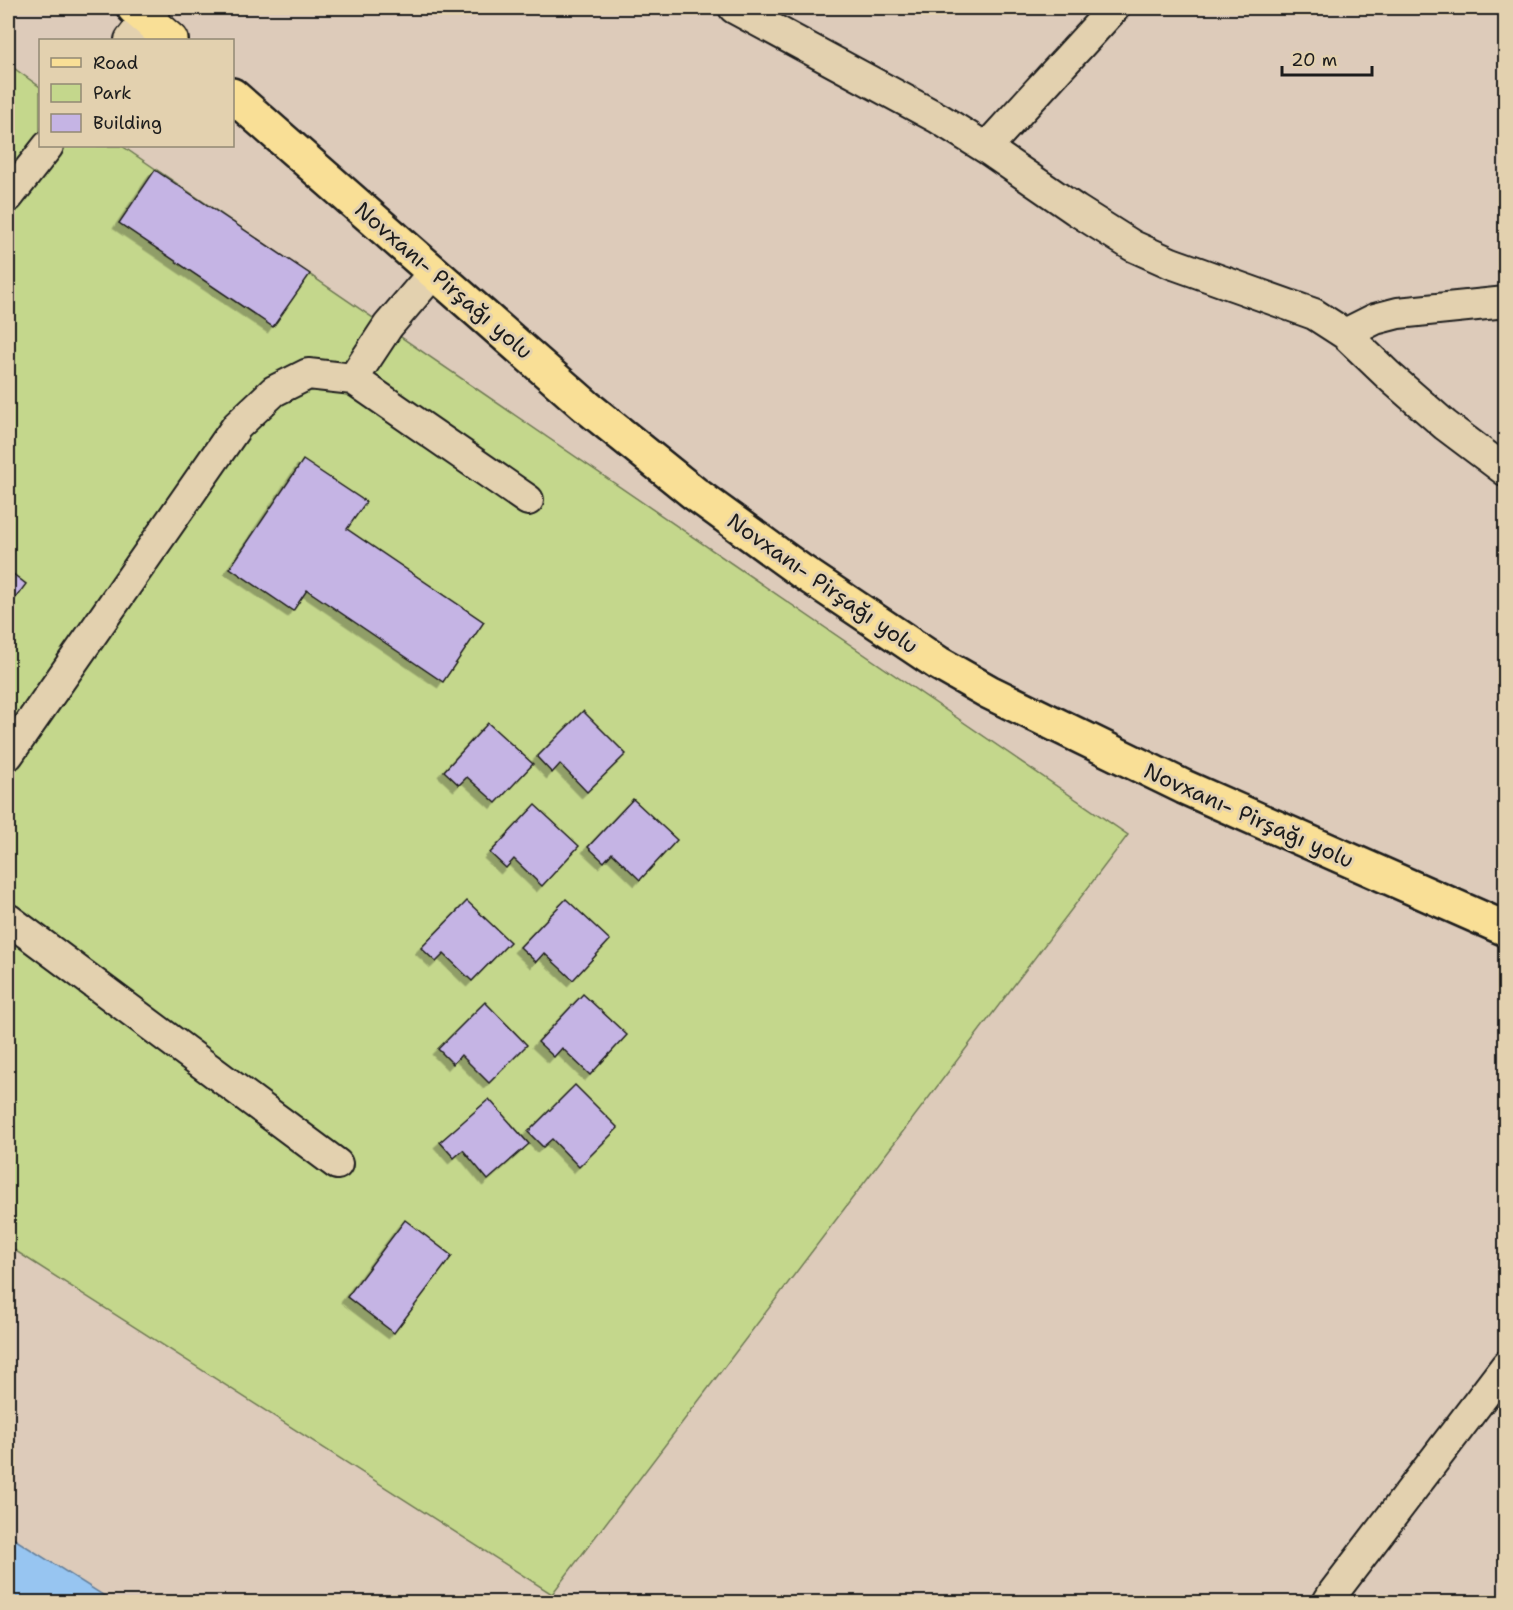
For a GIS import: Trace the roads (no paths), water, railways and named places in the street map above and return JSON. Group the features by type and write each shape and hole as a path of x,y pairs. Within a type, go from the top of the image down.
{"main road":[{"path":"142,19 170,39"},
{"name":"Novxanı- Pirşağı yolu","path":"234,97 586,406 694,493 801,571 938,663 999,698 1184,787 1506,929"}],"street":[{"path":"739,8 938,118 1133,246 1171,263 1314,314 1345,334 1445,425 1506,471"},
{"path":"986,148 1114,8"},
{"path":"8,197 47,147"},
{"path":"353,379 388,326 434,272"},
{"path":"1345,334 1375,318 1398,313 1506,302"},
{"path":"8,755 237,426 274,391 308,374 353,379 528,500"},
{"path":"8,920 337,1164"},
{"path":"1328,1602 1506,1366"}],"water":[{"path":"8,1535 114,1602 8,1602"}]}
